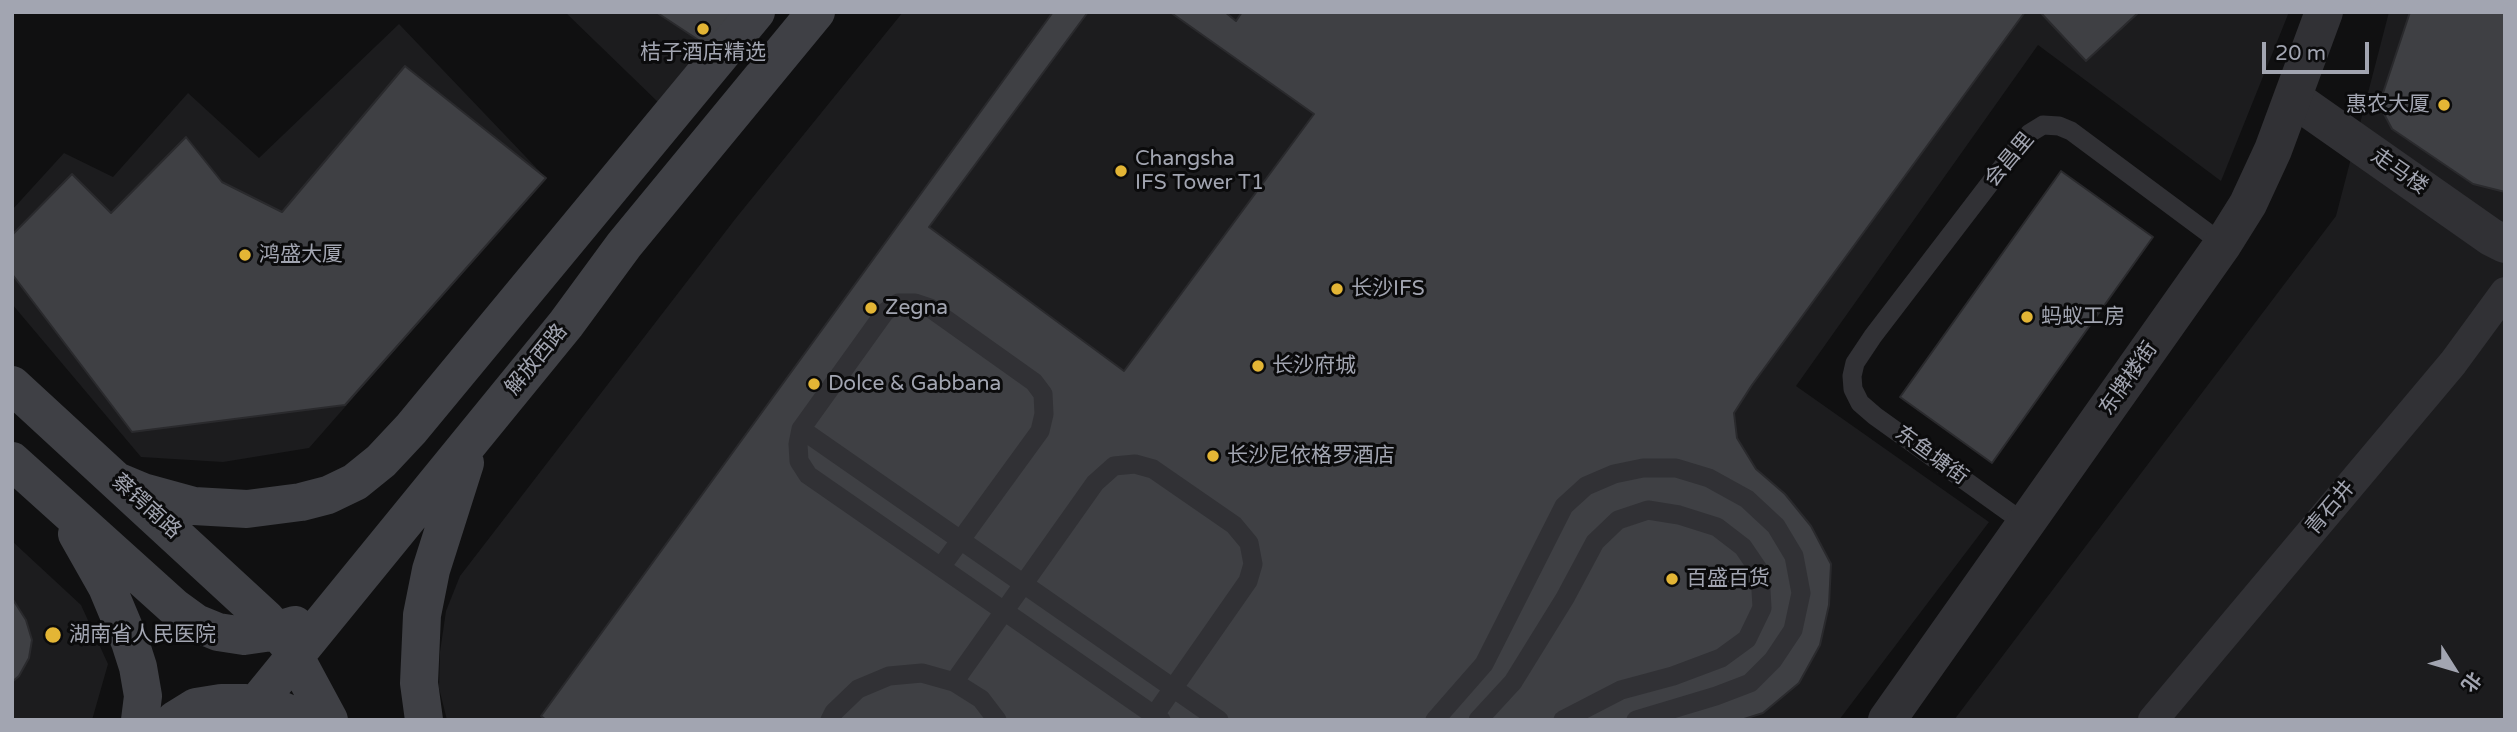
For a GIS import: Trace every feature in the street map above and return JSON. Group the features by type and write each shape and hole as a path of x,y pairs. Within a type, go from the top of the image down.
{"main road":[{"path":"119,482 143,492 194,506 247,509 301,502 328,495 355,482 381,461 411,429 756,12"},
{"name":"解放西路","path":"286,644 335,609 566,324 624,246 816,12"},
{"name":"蔡锷南路","path":"12,385 211,566 286,644 329,720"},
{"path":"424,720 418,650 422,615 431,570 471,441"},
{"path":"12,461 195,623 218,632 286,644 249,713"},
{"path":"60,505 107,587 130,642 143,696 140,720"},
{"path":"175,720 196,707 221,703 249,713 283,711 303,720"}],"street":[{"name":"东牌楼街","path":"1887,720 2223,244 2248,204 2293,98 2324,12"},
{"name":"走马楼","path":"2293,98 2491,237 2505,244"},
{"name":"青石井","path":"2153,720 2452,363 2505,292"}],"lane":[{"name":"会昌里","path":"1852,376 1855,363 1881,325 2020,144 2030,133 2043,125 2059,126 2071,131 2223,244"},
{"path":"941,567 1040,430 1044,414 1042,394 1034,382 930,308 915,303 898,303 885,312 801,429 799,461 808,475 1004,611 1155,718 1248,581 1253,564 1249,543 1234,525 1153,469 1135,464 1114,466 1095,483 1023,583 1004,611 954,681"},
{"name":"东鱼塘街","path":"1852,376 1853,389 1860,402 1875,416 2026,525"},
{"path":"801,429 1219,720"},
{"path":"1435,720 1483,664 1564,506 1586,486 1614,474 1643,468 1676,468 1709,478 1746,499 1776,526 1794,556 1801,593 1793,629 1773,660 1750,683 1636,720"},
{"path":"1478,720 1513,682 1595,542 1618,520 1648,510 1679,515 1717,527 1743,547 1760,572 1762,608 1747,639 1721,659 1621,690 1563,720"},
{"path":"830,720 834,712 858,689 888,676 922,673 954,681 981,699 997,720"}],"shaded area":[{"path":"565,12 734,12 659,103"},
{"name":"长沙IFS","path":"903,12 2289,12 2221,181 2038,45 1796,386 1989,522 1839,720 447,720 439,688 440,652 446,611 460,576 736,218"},
{"path":"2389,12 2505,12 2505,720 1954,720 2336,216"},
{"name":"鸿盛大厦","path":"399,24 546,178 309,448 223,462 141,457 12,304 12,210 64,153 113,177 188,93 259,158"},
{"name":"湖南省人民医院","path":"12,541 81,605 108,664 92,720 12,720"}],"building":[{"name":"桔子酒店精选","path":"656,12 737,12 709,47"},
{"name":"长沙IFS","path":"1053,12 1225,12 1236,21 1242,12 2025,12 1734,413 1737,438 1756,469 1785,494 1811,526 1831,564 1829,605 1820,645 1799,683 1763,713 1741,720 546,720 541,716"},
{"name":"Changsha IFS Tower T1","path":"1088,12 1170,12 1314,114 1124,371 929,227"},
{"path":"2040,12 2139,12 2086,61"},
{"name":"惠农大厦","path":"2410,12 2505,12 2505,192 2473,184 2392,129 2384,114 2382,96"},
{"name":"鸿盛大厦","path":"405,66 546,178 345,405 132,432 12,274 12,235 72,174 111,213 186,137 222,182 282,212"},
{"name":"蚂蚁工房","path":"2061,171 2153,237 1992,463 1900,397"},
{"path":"12,598 26,620 32,640 29,658 19,676 12,682"}],"place":[{"name":"桔子酒店精选","path":"703,29"},
{"name":"惠农大厦","path":"2444,105"},
{"name":"Changsha IFS Tower T1","path":"1121,171"},
{"name":"鸿盛大厦","path":"245,255"},
{"name":"长沙IFS","path":"1337,289"},
{"name":"Zegna","path":"871,308"},
{"name":"蚂蚁工房","path":"2027,317"},
{"name":"长沙府城","path":"1258,366"},
{"name":"Dolce & Gabbana","path":"814,384"},
{"name":"长沙尼依格罗酒店","path":"1213,456"},
{"name":"百盛百货","path":"1672,579"},
{"name":"湖南省人民医院","path":"53,635"}]}
